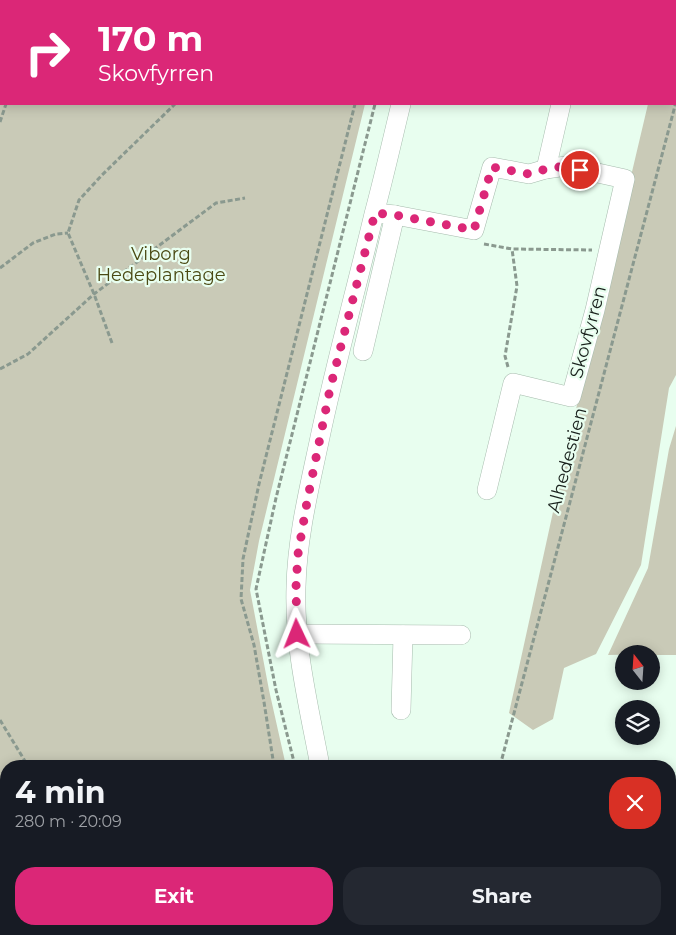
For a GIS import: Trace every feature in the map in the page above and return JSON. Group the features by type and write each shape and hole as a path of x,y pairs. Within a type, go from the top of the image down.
{"street":[{"path":"319,760 300,663 297,634 296,587 298,554 330,389 401,105"},
{"path":"546,169 561,105"},
{"name":"Skovfyrren","path":"474,230 492,167 529,174 566,166 625,179 595,310 571,396 513,383"},
{"path":"375,213 474,230"},
{"path":"363,351 395,215"},
{"path":"487,490 513,383"},
{"path":"297,634 461,635"},
{"path":"402,710 403,635"}],"path":[{"path":"0,122 6,105"},
{"path":"112,343 68,233 79,200 102,174 174,105"},
{"path":"273,760 254,646 241,600 243,559 354,105"},
{"name":"Alhedestien","path":"502,760 675,105"},
{"path":"0,369 28,354 94,294 216,203 245,198"},
{"path":"474,230 477,243 512,249 609,250"},
{"path":"0,268 33,243 56,234 68,233"},
{"path":"512,249 517,286 505,356 513,383"},
{"path":"0,720 24,760"}],"green space":[{"name":"Viborg Hedeplantage","path":"0,105 365,105 259,541 250,590 285,760 0,760"},
{"path":"648,105 676,105 676,375 669,388 641,565 596,654 564,668 553,719 533,730 509,713 569,439"},
{"path":"676,426 676,655 660,655 660,645 615,645 615,655 608,655 648,568 669,449"}],"route":[{"path":"297,634 296,587 298,554 307,502 330,389 375,213 474,230 492,167 529,174 566,166 580,170"}]}
